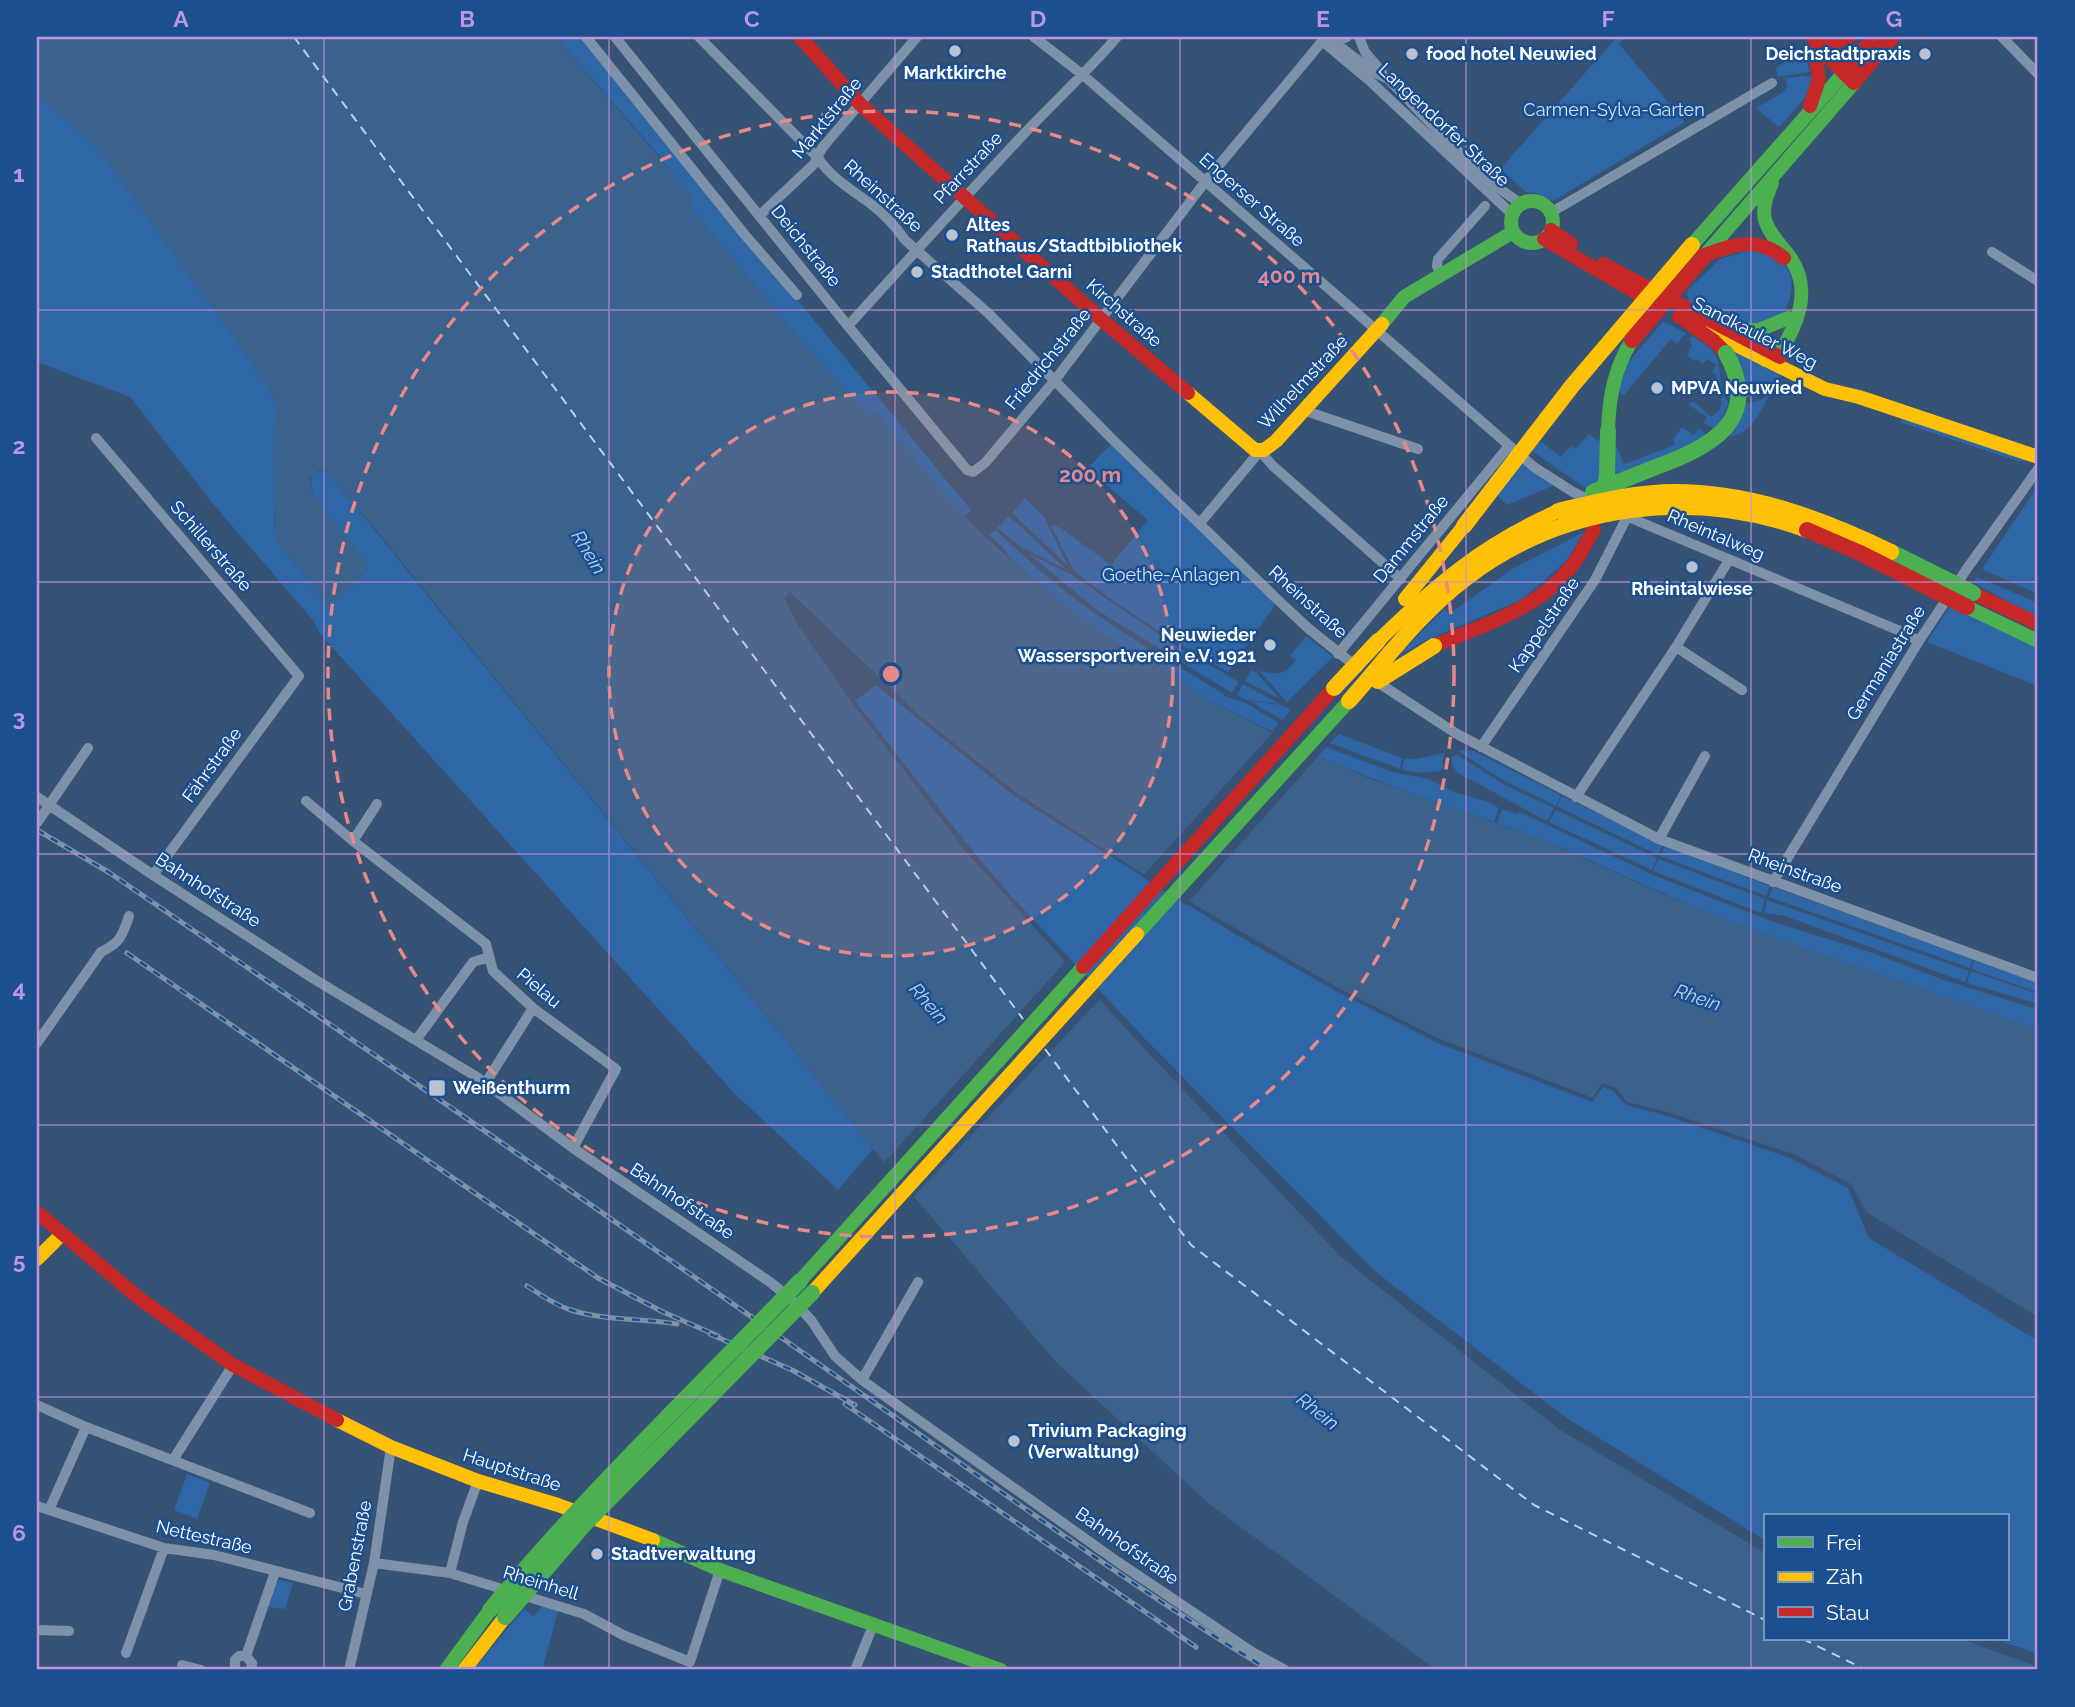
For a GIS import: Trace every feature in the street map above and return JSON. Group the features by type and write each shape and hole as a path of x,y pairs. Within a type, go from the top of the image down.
{"main road":[{"name":"Kirchstraße","path":"800,37 860,104 1102,320 1252,448 1260,451"},
{"path":"1813,42 1832,44 1849,37"},
{"path":"1378,640 1395,611 1453,541 1564,396 1698,250 1777,170 1849,78 1874,37"},
{"path":"1349,701 1434,646 1531,604 1551,589 1569,570 1590,539 1604,492 1613,379 1632,340 1698,250 1807,114 1893,37"},
{"path":"1813,42 1849,78"},
{"path":"1807,114 1819,79 1813,42"},
{"path":"1777,170 1765,204 1766,221 1770,232 1797,265 1804,289 1802,304 1790,334 1789,348 1793,364"},
{"name":"Langendorfer Straße","path":"1513,232 1517,209 1535,202 1550,213"},
{"path":"1513,232 1525,242 1535,243 1547,234 1550,213"},
{"name":"Wilhelmstraße","path":"1260,451 1268,448 1303,411 1404,297 1440,273 1513,232"},
{"path":"1547,234 1640,290"},
{"path":"1698,250 1746,243 1766,246 1778,252 1791,268 1797,286 1795,300 1770,356"},
{"name":"Sandkauler Weg","path":"1640,290 1679,316 1793,364 1859,397"},
{"name":"Sandkauler Weg","path":"1640,290 1728,329 1825,389 1859,397 2038,457"},
{"path":"446,1670 510,1586 571,1516 791,1290 1378,640 1435,585 1468,558 1513,531 1558,512 1590,494 1699,450 1718,438 1731,421 1738,399 1736,373 1727,354 1714,341 1679,316"},
{"path":"1728,329 1759,331 1788,318"},
{"path":"1770,356 1790,334"},
{"path":"1558,512 1608,498 1650,492 1695,492 1749,498 1825,521 1970,600 2038,641"},
{"path":"464,1670 528,1589 583,1526 836,1268 1426,617 1475,572 1504,553 1547,532 1609,513 1653,507 1722,508 1771,518 1847,547 1970,600 2038,624"},
{"name":"Hauptstraße","path":"37,1212 140,1299 233,1365 391,1447 478,1481 558,1505 653,1540 720,1570 874,1623 993,1669"},
{"path":"37,1259 61,1234"}],"street":[{"path":"586,37 797,295"},
{"name":"Rheinstraße","path":"699,37 823,165 851,191 888,219 905,240 988,313 1278,600 1338,654 1388,690 1481,747 1659,839 2038,978"},
{"name":"Marktstraße","path":"759,216 814,164 822,148 917,37"},
{"name":"Engerser Straße","path":"1034,37 1083,75 1509,446"},
{"name":"Pfarrstraße","path":"848,326 1117,37"},
{"path":"1328,41 1347,37"},
{"path":"1359,37 1370,59 1388,79"},
{"path":"2002,37 2038,74"},
{"name":"Deichstraße","path":"621,39 848,326 967,470 973,472"},
{"name":"Langendorfer Straße","path":"1328,41 1388,79 1510,196 1517,209"},
{"name":"Langendorfer Straße","path":"1328,41 1517,209"},
{"name":"Friedrichstraße","path":"973,472 985,463 1055,380 1205,182 1328,41"},
{"path":"1550,213 1772,83"},
{"path":"1440,273 1437,267 1438,259 1485,206"},
{"path":"1992,253 2038,281"},
{"path":"1303,411 1418,449"},
{"name":"Schillerstraße","path":"96,438 299,676"},
{"name":"Rheintalweg","path":"1509,446 1534,467 1573,492 1919,641"},
{"name":"Dammstraße","path":"1338,654 1509,446"},
{"name":"Wilhelmstraße","path":"1200,523 1260,451"},
{"name":"Kirchstraße","path":"1260,451 1273,466 1401,579"},
{"name":"Germaniastraße","path":"1773,882 1919,641 2038,469"},
{"name":"Kappelstraße","path":"1481,747 1590,589 1627,517"},
{"path":"1576,797 1676,647 1729,560"},
{"path":"1676,647 1742,690"},
{"name":"Fährstraße","path":"153,875 299,676"},
{"path":"37,823 88,748"},
{"path":"1659,839 1705,755"},
{"name":"Bahnhofstraße","path":"37,797 314,979 485,1083 573,1148 788,1296 811,1320 835,1356 862,1380 1118,1562 1252,1652 1285,1670"},
{"name":"Pielau","path":"306,801 486,944 493,971 533,1008 616,1069 573,1148"},
{"path":"353,841 377,804"},
{"path":"39,1035 101,952 115,945 121,938 129,916"},
{"path":"416,1040 473,962 489,957"},
{"path":"485,1083 533,1008"},
{"path":"862,1380 918,1282"},
{"path":"173,1460 233,1365"},
{"path":"37,1405 86,1427 310,1513"},
{"path":"49,1510 86,1427"},
{"name":"Grabenstraße","path":"349,1670 374,1563 391,1447"},
{"path":"450,1573 463,1522 478,1481"},
{"name":"Nettestraße","path":"37,1506 164,1548 214,1555 366,1594"},
{"path":"126,1653 164,1548"},
{"name":"Rheinhell","path":"374,1563 450,1573 584,1614 623,1635 690,1662 720,1570"},
{"path":"246,1656 275,1572"},
{"path":"855,1670 874,1623"},
{"path":"37,1630 69,1631"},
{"path":"234,1670 234,1660 239,1656 246,1656 252,1663 251,1670"},
{"path":"182,1665 201,1670"}],"green space":[{"path":"556,37 583,37 971,510 964,517 936,487 876,411 868,417 790,328 691,209 662,159"},
{"name":"Carmen-Sylva-Garten","path":"1617,37 1625,37 1619,44 1685,122 1553,201 1536,193 1526,192 1500,169"},
{"path":"1804,50 1810,72 1778,77 1776,68"},
{"path":"1816,77 1804,99 1779,127 1756,108 1785,91 1785,78"},
{"path":"37,94 97,147 272,393 276,406 274,523 277,540 325,603 331,605 367,570 355,548 321,507 314,494 311,482 315,472 328,472 873,1149 838,1190 734,1093 321,635 313,620 214,505 130,397 37,362"},
{"path":"1758,248 1785,265 1791,281 1786,309 1774,322 1736,322 1688,304 1687,291 1720,259"},
{"path":"1663,321 1686,333 1677,344 1671,339 1624,395 1618,390 1628,363"},
{"path":"1692,336 1709,347 1715,355 1722,390 1729,403 1717,431 1704,423 1707,417 1689,405 1693,401 1711,417 1720,410 1722,397 1709,385 1717,376 1712,371 1716,365 1707,359 1703,364 1697,359 1694,361 1687,355 1692,345 1689,339"},
{"path":"1725,344 1779,370 1780,380 1745,398"},
{"path":"1771,393 1748,427 1735,435 1727,436 1744,404 1761,400"},
{"path":"1902,416 2024,456 2028,461 2018,461 1900,422"},
{"path":"1682,427 1694,435 1699,428 1709,437 1613,478 1614,440 1624,464 1675,445 1673,439"},
{"path":"1589,434 1600,442 1599,483 1585,488 1531,450 1539,440 1561,457 1571,446 1575,449"},
{"name":"Goethe-Anlagen","path":"1112,443 1276,604 1228,672 1171,639 1074,571 1051,525 1061,528 1111,565 1148,520 1087,469"},
{"path":"1522,463 1555,485 1507,505 1497,495"},
{"path":"2038,486 2038,594 1982,569"},
{"path":"1025,498 1044,517 1068,566 1012,513"},
{"path":"1009,516 1067,570 1021,547 997,528"},
{"path":"995,530 1056,584 1117,628 1224,696 1244,702 1279,723 1272,731 1263,727 1205,698 1144,657 1131,654 1068,609 1009,557 1003,547 989,536"},
{"path":"1584,532 1567,560 1523,599 1422,642 1397,657 1444,609 1449,614 1514,568"},
{"path":"1028,553 1072,575 1170,642 1239,682 1232,693 1097,610"},
{"path":"1977,577 2038,603 2038,618 1974,583"},
{"path":"1951,604 2038,646 2038,686 1927,642"},
{"path":"1306,636 1333,657 1287,702 1259,671 1283,672 1296,660 1290,656"},
{"path":"1252,670 1256,672 1280,699 1245,681"},
{"path":"1243,684 1280,704 1246,700 1237,695"},
{"path":"876,685 1014,796 1235,934 1336,991 1438,1043 1592,1102 1603,1087 1613,1091 1626,1105 1671,1117 1790,1158 1848,1188 1869,1238 2038,1341 2038,1654 1998,1640 2008,1640 2008,1514 1764,1514 1764,1539 1568,1419 1377,1273 1146,1040 1012,897 855,701"},
{"path":"1250,701 1282,705 1291,710 1282,720"},
{"path":"1339,734 1402,758 1400,769 1330,743"},
{"path":"1326,747 1392,772 1429,779 1454,792 1488,802 1499,808 1494,822 1405,791 1318,756"},
{"path":"1458,751 1474,751 1561,795 1556,806 1499,778"},
{"path":"1445,753 1440,771 1422,773 1402,770 1404,759"},
{"path":"1457,755 1507,786 1554,808 1547,821 1458,773 1452,761 1452,756"},
{"path":"1562,796 1663,845 1658,855 1557,806"},
{"path":"1502,809 1515,814 1520,812 1653,875 1777,923 2038,1010 2038,1029 1840,962 1694,906 1497,823"},
{"path":"1556,810 1657,858 1652,870 1549,822"},
{"path":"1665,846 1770,886 1766,896 1660,856"},
{"path":"1659,859 1765,899 1761,913 1653,871"},
{"path":"1773,887 1973,959 1970,968 1769,897"},
{"path":"1767,900 1969,971 1965,982 1785,916 1764,913"},
{"path":"1975,959 2038,983 2038,992 1971,969"},
{"path":"1971,971 2038,994 2038,1004 1967,983"},
{"path":"187,1474 210,1483 197,1519 174,1510"},
{"path":"280,1580 293,1583 285,1609 268,1607 275,1583"},
{"path":"550,1598 560,1603 543,1667 555,1670 473,1670 524,1609 533,1616"}],"water":[{"name":"Rhein","path":"37,37 556,37 692,196 691,209 868,416 876,411 936,487 987,539 1068,609 1131,654 1144,656 1205,698 1318,756 1371,779 1538,838 1670,897 1762,933 2038,1029 2038,1317 1866,1212 1851,1184 1793,1154 1668,1112 1627,1102 1616,1088 1602,1083 1593,1098 1440,1039 1338,988 1144,875 1017,793 920,716 790,592 784,598 799,627 851,701 966,852 1141,1045 1341,1257 1559,1429 1764,1552 1764,1640 1964,1640 2038,1667 2038,1670 1436,1670 1208,1503 1056,1362 873,1149 328,472 318,471 310,478 313,494 361,555 367,567 331,605 325,603 275,537 273,446 276,406 272,393 97,147 37,94"}],"pier":[{"path":"1276,729 1321,753 1186,905 1142,877"},
{"path":"1068,959 1102,997 911,1199 882,1165"}],"ferry route":[{"path":"294,37 1023,1019"},
{"path":"1045,1049 1191,1245 1534,1505 1764,1620"},
{"path":"1805,1640 1866,1670"}],"railway":[{"path":"37,830 110,873 1053,1528 1160,1601 1269,1670"},
{"path":"127,953 598,1278 663,1312 718,1336"},
{"path":"527,1286 548,1300 584,1314 677,1324"},
{"path":"710,1334 792,1370 855,1405"},
{"path":"845,1404 1196,1647"}],"traffic: fast":[{"path":"1692,245 1844,73"},
{"path":"1704,256 1854,83"},
{"path":"1765,360 1779,352 1785,343 1797,318 1801,298 1800,279 1793,261 1771,233 1765,220 1765,206 1772,183"},
{"path":"1532,201 1547,207 1553,222 1547,237 1532,243 1517,237 1511,222 1517,207 1532,201"},
{"path":"1382,324 1404,297 1513,232"},
{"path":"1728,329 1759,330 1788,318"},
{"path":"1608,431 1614,384 1632,340"},
{"path":"1593,492 1683,456 1716,437 1728,425 1736,411 1739,394 1736,375 1726,353"},
{"path":"1603,498 1607,476 1608,431"},
{"path":"1891,552 1973,593"},
{"path":"1967,607 2038,641"},
{"path":"1137,934 1349,701"},
{"path":"800,1281 1083,967"},
{"path":"490,1610 564,1525 800,1281"},
{"path":"505,1617 583,1526 812,1293"},
{"path":"653,1540 720,1570 1001,1670"},
{"path":"446,1670 490,1610"}],"traffic: slow":[{"path":"1464,526 1572,386 1692,245"},
{"path":"1188,393 1255,450 1264,450 1276,441 1382,324"},
{"path":"1710,332 1825,389 1859,397 2038,457"},
{"path":"1558,511 1645,494 1703,493 1759,502 1786,510 1891,552"},
{"path":"1349,701 1404,636 1450,591 1504,553 1544,533 1586,519 1630,510 1675,507 1719,509 1764,517 1807,530"},
{"path":"1378,641 1420,601 1462,567 1506,537 1558,511"},
{"path":"1405,599 1464,526"},
{"path":"1334,688 1378,641"},
{"path":"1378,681 1434,646"},
{"path":"812,1293 1137,934"},
{"path":"37,1259 61,1235"},
{"path":"337,1420 391,1447 478,1481 558,1505 653,1540"},
{"path":"464,1670 505,1617"}],"traffic: jam":[{"path":"800,37 860,104 1188,393"},
{"path":"1817,46 1849,37"},
{"path":"1844,73 1874,37"},
{"path":"1814,43 1854,83 1893,37"},
{"path":"1810,106 1819,79 1814,43"},
{"path":"1551,230 1571,244"},
{"path":"1544,239 1654,303"},
{"path":"1705,255 1736,245 1755,244 1784,258"},
{"path":"1632,340 1704,256"},
{"path":"1603,264 1780,357"},
{"path":"1679,316 1726,353"},
{"path":"1434,646 1503,617 1536,599 1569,570 1594,529"},
{"path":"1807,530 1860,553 1967,607"},
{"path":"1973,593 2038,624"},
{"path":"1083,967 1334,688"},
{"path":"37,1212 140,1299 233,1365 337,1420"}],"place":[{"name":"Marktkirche","path":"955,51"},
{"name":"food hotel Neuwied","path":"1412,54"},
{"name":"Deichstadtpraxis","path":"1925,54"},
{"name":"Altes Rathaus/Stadtbibliothek","path":"952,235"},
{"name":"Stadthotel Garni","path":"917,272"},
{"name":"MPVA Neuwied","path":"1657,388"},
{"name":"Rheintalwiese","path":"1692,567"},
{"name":"Neuwieder Wassersportverein e.V. 1921","path":"1270,645"},
{"name":"Weißenthurm","path":"437,1088"},
{"name":"Trivium Packaging (Verwaltung)","path":"1014,1441"},
{"name":"Stadtverwaltung","path":"597,1554"}]}
